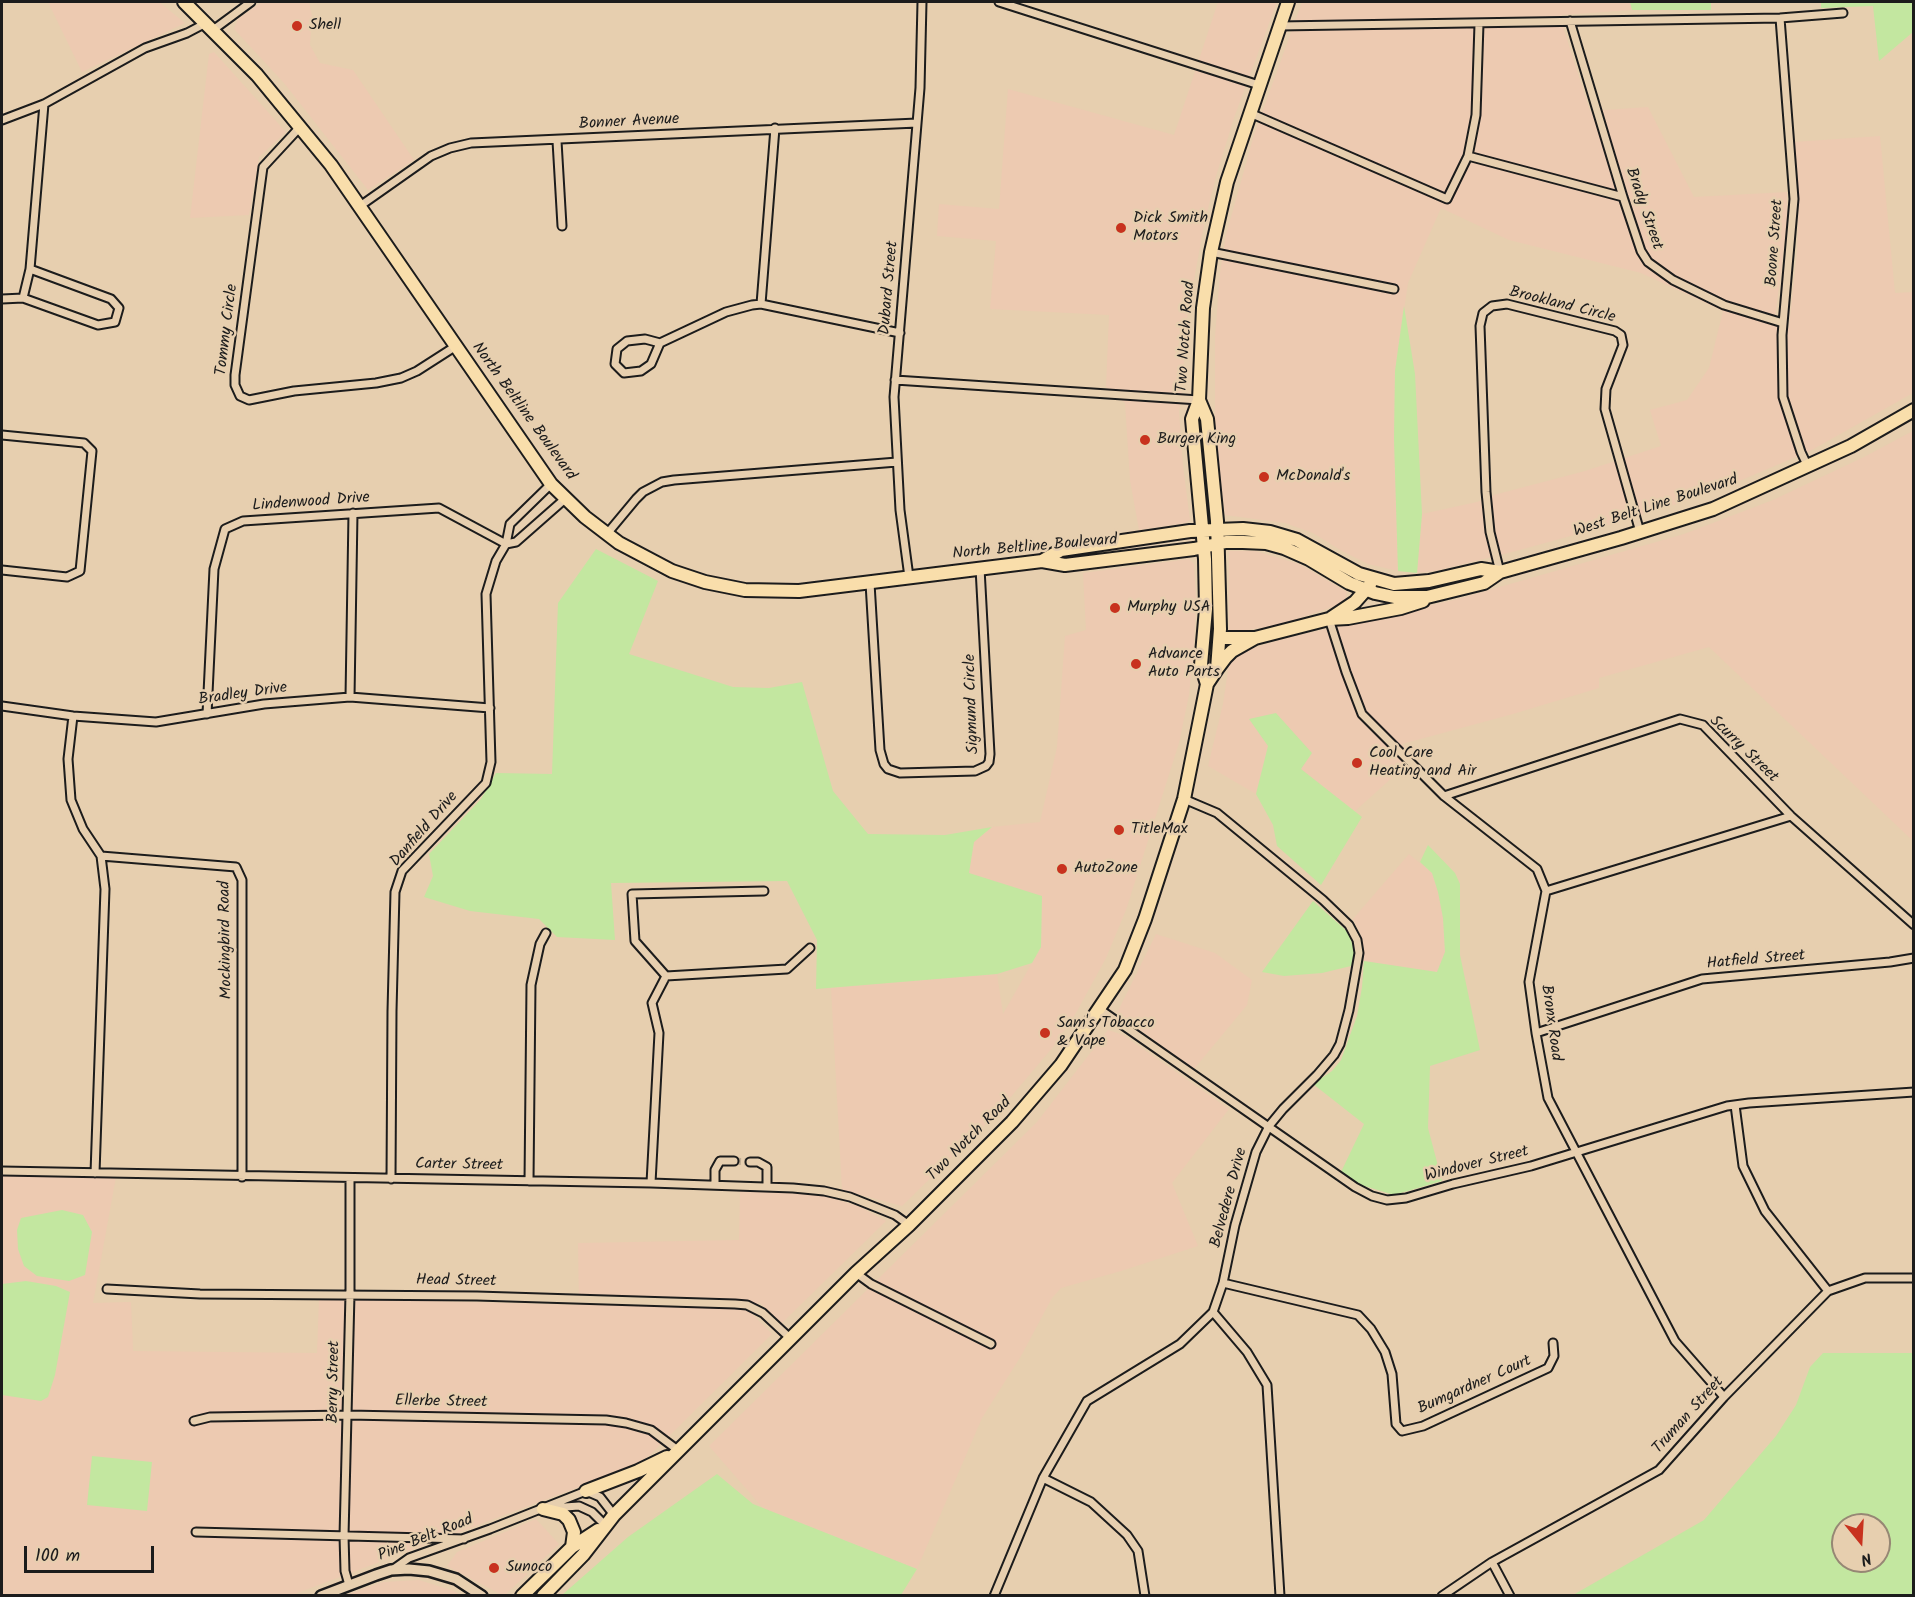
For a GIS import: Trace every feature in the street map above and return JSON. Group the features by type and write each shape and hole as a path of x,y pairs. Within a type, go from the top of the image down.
{"main road":[{"name":"North Beltline Boulevard","path":"184,2 257,75 300,127 360,207 551,484 606,535 639,556 672,571 725,586 762,591 799,591 1042,561 1065,565 1204,553 1222,543"},
{"name":"Two Notch Road","path":"1207,684 1201,665 1206,609 1204,553 1196,531 1192,419 1199,400 1201,332 1211,252 1227,182 1288,2"},
{"name":"Two Notch Road","path":"543,1596 583,1556 614,1515 856,1273 909,1225 1012,1122 1042,1089 1079,1040 1128,963 1145,919 1184,799 1207,684 1217,669 1222,543 1217,525 1207,419 1199,400"},
{"name":"West Belt Line Boulevard","path":"1222,543 1259,542 1284,548 1309,559 1341,579 1366,590 1394,597 1417,598 1438,595 1484,583 1500,572 1713,509 1851,446 1914,410"},
{"name":"West Belt Line Boulevard","path":"1042,561 1061,550 1196,531 1217,525 1254,529 1289,537 1316,549 1353,572 1394,584 1413,584 1481,569 1500,572"},
{"path":"1329,619 1355,602 1375,580"},
{"path":"1220,638 1255,638 1329,619 1348,618 1401,608 1438,595"},
{"path":"1217,669 1232,651 1255,638"},
{"path":"586,1491 638,1471 679,1451"},
{"path":"543,1509 563,1514 569,1520 574,1532 572,1547"},
{"name":"Two Notch Road","path":"522,1596 572,1547 605,1525"}],"street":[{"path":"2,120 44,104 145,48 209,27 251,2"},
{"name":"Dubard Street","path":"909,577 897,462 895,380 921,71 922,2"},
{"path":"999,2 1259,86"},
{"path":"1279,26 1780,18 1843,14"},
{"name":"Boone Street","path":"1780,18 1794,199 1783,323 1783,397 1808,467"},
{"name":"Brady Street","path":"1570,21 1623,197 1641,251 1648,262 1672,280 1724,305 1783,323"},
{"path":"1249,113 1447,199 1468,156 1476,115 1479,24"},
{"path":"23,298 30,268 44,104"},
{"name":"Bonner Avenue","path":"360,207 431,156 450,148 483,142 556,141 775,128 917,123"},
{"name":"Tommy Circle","path":"300,127 263,167 235,375 235,385 240,396 249,400 294,391 401,378 417,371 456,346"},
{"path":"761,304 775,128"},
{"path":"556,141 562,226"},
{"path":"1468,156 1623,197"},
{"path":"1211,252 1394,289"},
{"path":"2,299 23,298 98,325 115,322 119,308 111,299 30,268"},
{"path":"660,343 651,364 641,371 624,373 615,364 617,349 627,341 645,339 660,343 726,312 744,306 761,304 900,333"},
{"name":"Brookland Circle","path":"1500,572 1490,532 1487,500 1479,326 1483,313 1492,306 1507,304 1621,334 1623,345 1606,389 1605,409 1640,532"},
{"path":"895,380 1199,400"},
{"path":"2,435 84,443 92,451 80,571 67,577 2,570"},
{"path":"606,535 636,498 662,482 897,462"},
{"name":"Danfield Drive","path":"391,1179 395,892 402,871 486,783 491,762 486,594 496,561 506,544 510,524 551,484"},
{"path":"506,544 516,542 566,498"},
{"name":"Lindenwood Drive","path":"207,714 214,569 225,529 243,521 439,508 506,544"},
{"path":"350,697 352,513"},
{"name":"Sigmund Circle","path":"870,583 880,750 884,764 888,769 900,773 975,771 986,766 990,754 980,568"},
{"path":"1329,619 1362,714 1444,796 1537,869 1546,891 1791,816"},
{"name":"Bradley Drive","path":"2,706 73,716 156,722 264,704 350,697 490,708"},
{"path":"73,716 68,759 71,800 83,829 101,856 105,890 94,1173"},
{"name":"Scurry Street","path":"1444,796 1680,719 1703,725 1791,816 1914,925"},
{"name":"Belvedere Drive","path":"994,1596 1043,1478 1087,1401 1179,1344 1213,1312 1223,1283 1234,1225 1251,1164 1269,1126 1282,1108 1330,1060 1340,1044 1357,972 1359,953 1357,940 1349,925 1323,900 1217,813 1184,799"},
{"name":"Mockingbird Road","path":"101,856 236,867 242,880 242,1177"},
{"path":"666,976 635,940 632,894 764,891"},
{"name":"Bronx Road","path":"1546,891 1529,982 1548,1098 1675,1341 1724,1397"},
{"path":"529,1181 531,986 540,944 546,933"},
{"path":"666,976 787,969 810,948"},
{"name":"Hatfield Street","path":"1536,1033 1702,979 1890,963 1914,958"},
{"path":"651,1183 659,1033 652,1003 666,976"},
{"name":"Windover Street","path":"1098,1008 1355,1187 1372,1196 1387,1200 1406,1198 1453,1184 1531,1166 1735,1105 1914,1092"},
{"path":"1735,1105 1743,1166 1765,1211 1828,1291"},
{"path":"715,1185 715,1170 720,1161 734,1161"},
{"path":"750,1162 758,1162 766,1167 767,1187"},
{"name":"Carter Street","path":"2,1172 767,1187 824,1191 850,1197 896,1215 909,1225"},
{"name":"Berry Street","path":"349,1585 345,1571 344,1536 348,1415 350,1178"},
{"path":"856,1273 871,1284 990,1344"},
{"name":"Truman Street","path":"1442,1596 1492,1562 1659,1470 1724,1397 1828,1291 1865,1278 1914,1278"},
{"name":"Bumgardner Court","path":"1223,1283 1358,1315 1371,1329 1385,1352 1392,1374 1396,1424 1402,1431 1423,1426 1548,1368 1554,1356 1553,1342"},
{"name":"Head Street","path":"107,1289 200,1294 477,1296 747,1305 763,1313 791,1339"},
{"path":"1213,1312 1247,1352 1267,1384 1280,1596"},
{"name":"Ellerbe Street","path":"194,1421 210,1417 348,1415 618,1422 651,1430 679,1451"},
{"path":"1043,1478 1091,1502 1127,1535 1138,1551 1145,1596"},
{"path":"586,1491 600,1497 614,1515"},
{"name":"Pine Belt Road","path":"321,1596 391,1570 409,1558 586,1491"},
{"name":"Pine Belt Road","path":"543,1509 579,1506 592,1512 605,1525"},
{"path":"196,1532 464,1539"},
{"path":"1492,1562 1510,1596"},
{"path":"391,1570 409,1569 440,1573 463,1582 482,1596"}],"shaded area":[{"path":"48,2 159,2 185,23 82,72"},
{"path":"262,2 309,2 312,16 310,45 320,63 353,70 414,160 368,190 284,83 234,29 238,19"},
{"path":"1218,2 1277,2 1235,115 1216,176 1204,225 1185,329 1183,383 1179,412 1190,520 1185,523 1139,530 1130,480 1125,403 1106,387 1109,315 990,309 996,241 937,236 939,204 999,209 1008,89 1174,135"},
{"path":"1302,2 1630,2 1632,10 1561,15 1590,111 1648,107 1694,197 1787,192 1787,223 1774,326 1789,328 1797,252 1799,203 1794,142 1880,136 1895,293 1913,292 1913,393 1810,451 1706,495 1516,551 1435,571 1417,573 1422,514 1477,502 1661,446 1650,410 1687,400 1709,368 1723,311 1641,273 1509,240 1441,208 1408,283 1395,371 1394,439 1398,571 1368,564 1313,533 1285,523 1225,515 1215,432 1215,337 1220,273 1226,235 1254,135"},
{"path":"214,52 286,132 259,157 249,215 190,218 209,54"},
{"path":"1913,431 1913,841 1709,647 1599,678 1599,688 1402,744 1417,759 1404,767 1355,811 1268,746 1256,794 1208,766 1223,704 1229,663 1237,653 1286,638 1458,599 1684,534 1773,500"},
{"path":"1229,551 1255,551 1299,564 1347,592 1344,603 1279,625 1229,633"},
{"path":"1189,559 1194,564 1196,600 1194,644 1189,695 1179,743 1126,910 1106,958 1076,1013 1053,1047 998,1112 902,1206 842,1190 831,988 997,974 1003,1014 1041,947 1042,897 968,873 974,841 992,827 1040,822 1057,747 1065,636 1086,630 1083,573"},
{"path":"1409,854 1432,873 1438,892 1443,918 1445,952 1437,972 1364,961 1360,933 1353,919"},
{"path":"1156,934 1215,953 1252,980 1247,1005 1194,1069 1117,1013"},
{"path":"1108,1030 1123,1035 1229,1109 1172,1183 1198,1246 1061,1288 1052,1298 1021,1356 982,1418 917,1569 763,1508 709,1446 1037,1122"},
{"path":"2,1175 116,1177 93,1303 131,1302 133,1351 317,1353 319,1298 579,1305 578,1243 739,1240 740,1191 780,1191 821,1195 858,1206 886,1221 782,1323 759,1302 752,1314 772,1334 650,1455 608,1476 292,1595 2,1596"},
{"path":"536,1519 559,1544 505,1595 447,1566 457,1552"},
{"path":"419,1580 460,1595 346,1595 383,1582"}],"green space":[{"path":"1630,2 1711,2 1711,10 1632,10"},
{"path":"1821,2 1913,2 1913,32 1879,61 1873,6 1821,8"},
{"path":"1404,306 1415,374 1422,514 1417,573 1398,571 1394,439 1395,371"},
{"path":"596,549 658,581 629,654 733,687 769,688 802,682 833,791 868,834 945,835 992,827 974,842 969,873 1042,896 1041,947 1032,963 997,974 816,989 817,940 787,881 611,883 615,940 557,937 539,919 470,911 424,897 433,876 429,854 481,799 496,773 552,774 558,603"},
{"path":"1276,713 1312,753 1301,769 1362,817 1321,885 1277,846 1273,825 1256,794 1268,746 1249,719"},
{"path":"1428,845 1455,873 1460,884 1460,955 1480,1050 1430,1066 1428,1128 1442,1181 1394,1195 1361,1185 1341,1172 1364,1124 1313,1084 1332,1071 1341,1060 1357,1016 1364,961 1437,972 1445,952 1443,918 1432,873 1420,862"},
{"path":"1313,901 1349,933 1356,957 1351,966 1322,973 1284,976 1262,972"},
{"path":"62,1210 83,1215 92,1232 85,1275 69,1281 37,1276 24,1266 18,1249 17,1230 21,1218"},
{"path":"26,1281 56,1286 70,1292 55,1375 48,1397 41,1401 2,1395 2,1284"},
{"path":"1823,1353 1913,1353 1913,1595 1573,1595 1704,1520 1776,1436 1796,1405 1810,1367"},
{"path":"92,1456 152,1462 147,1511 87,1505"},
{"path":"717,1474 753,1504 917,1569 901,1595 562,1595 628,1537"}],"tunnel":[{"path":"734,1161 750,1162"}],"place":[{"name":"Shell","path":"297,26"},
{"name":"Dick Smith Motors","path":"1121,228"},
{"name":"Burger King","path":"1145,440"},
{"name":"McDonald's","path":"1264,477"},
{"name":"Murphy USA","path":"1115,608"},
{"name":"Advance Auto Parts","path":"1136,664"},
{"name":"Cool Care Heating and Air","path":"1357,763"},
{"name":"TitleMax","path":"1119,830"},
{"name":"AutoZone","path":"1062,869"},
{"name":"Sam's Tobacco & Vape","path":"1045,1033"},
{"name":"Sunoco","path":"494,1568"}]}
